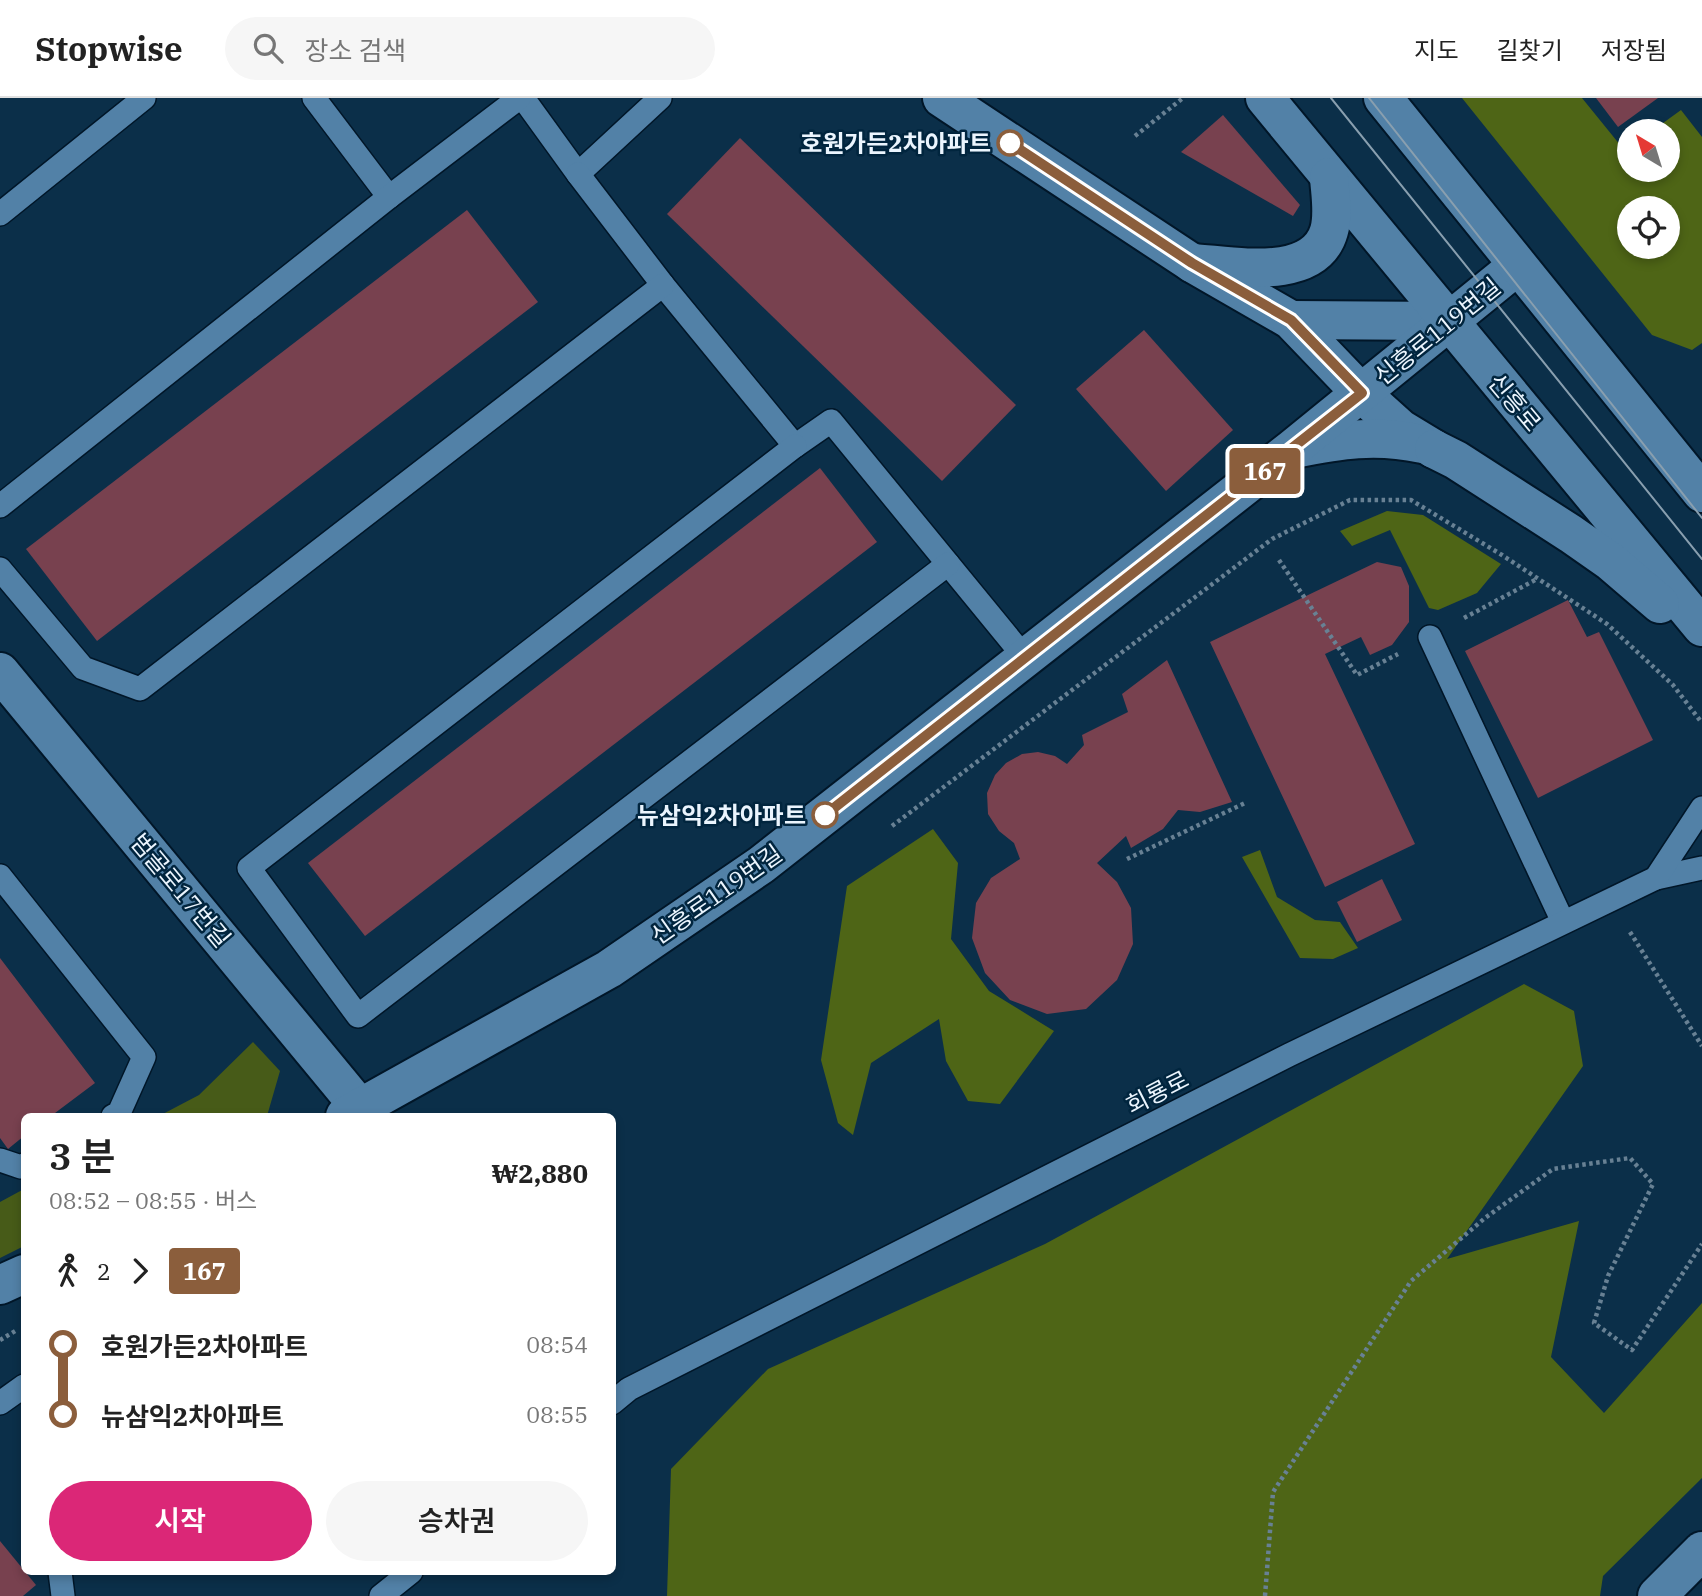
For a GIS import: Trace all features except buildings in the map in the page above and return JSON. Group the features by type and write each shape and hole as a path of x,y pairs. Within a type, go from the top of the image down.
{"street":[{"path":"942,98 1192,263 1291,320 1401,429 1510,494 1611,562 1702,640"},
{"name":"신흥로","path":"1265,98 1702,627"},
{"path":"1382,98 1702,493"},
{"path":"1192,263 1278,267 1300,262 1316,251 1329,233 1332,210 1329,177"},
{"name":"신흥로119번길","path":"353,1112 609,969 761,865 1292,449 1517,266"},
{"path":"1291,320 1448,321"},
{"name":"신흥로119번길","path":"1292,449 1357,438 1380,437 1434,449"},
{"name":"범골로17번길","path":"0,671 353,1112"},
{"path":"0,1285 21,1275"},
{"path":"1657,1596 1702,1551"}],"lane":[{"path":"0,214 144,98"},
{"path":"314,98 389,197"},
{"path":"0,506 389,197 521,98 663,285 794,446"},
{"path":"578,174 660,98"},
{"path":"0,569 83,668 140,689 663,285"},
{"path":"948,564 358,1016 249,868 794,446 831,421 1026,659"},
{"path":"1430,637 1563,922"},
{"path":"1656,878 1702,808"},
{"name":"회룡로","path":"616,1400 629,1389 1177,1112 1563,922 1656,878 1702,868"},
{"path":"0,876 144,1057 119,1113"},
{"path":"0,1160 21,1167"},
{"path":"0,1403 21,1388"},
{"path":"60,1575 63,1596"},
{"path":"381,1596 407,1575"}],"path":[{"path":"1135,136 1183,98"},
{"path":"892,826 1272,539 1350,500 1411,500 1502,555 1607,624 1673,685 1702,723"},
{"path":"1127,859 1247,802"},
{"path":"1610,900 1702,1046"},
{"path":"1265,1596 1273,1492 1411,1281 1485,1218 1553,1169 1630,1158 1653,1184 1608,1276 1594,1323 1632,1350 1702,1244"},
{"path":"0,1340 21,1328"}],"green space":[{"path":"1462,98 1582,98 1617,141 1617,182 1680,182 1680,119 1669,119 1681,110 1702,137 1702,343 1692,350 1652,335"},
{"path":"1387,511 1423,515 1501,564 1477,593 1438,610 1429,608 1390,530 1352,546 1340,531"},
{"path":"933,829 958,863 951,939 989,991 1054,1031 1000,1104 968,1101 946,1061 939,1019 871,1063 853,1135 838,1123 821,1060 847,886"},
{"path":"1260,850 1277,897 1315,920 1340,922 1358,948 1333,959 1300,958 1242,857"},
{"path":"1524,984 1574,1011 1583,1066 1447,1259 1579,1221 1551,1357 1604,1413 1702,1303 1702,1478 1603,1576 1600,1596 667,1596 671,1469 768,1369 1045,1244"},
{"path":"253,1042 280,1071 268,1113 165,1113 199,1095"},
{"path":"21,1191 21,1248 0,1258 0,1202"}],"tram line":[{"path":"1331,98 1702,559"},
{"path":"1369,98 1702,518"}],"bus line":[{"name":"167","path":"825,815 1362,393 1291,320 1192,263 1010,143"}],"place":[{"name":"호원가든2차아파트","path":"1010,143"},
{"name":"뉴삼익2차아파트","path":"825,815"}]}
